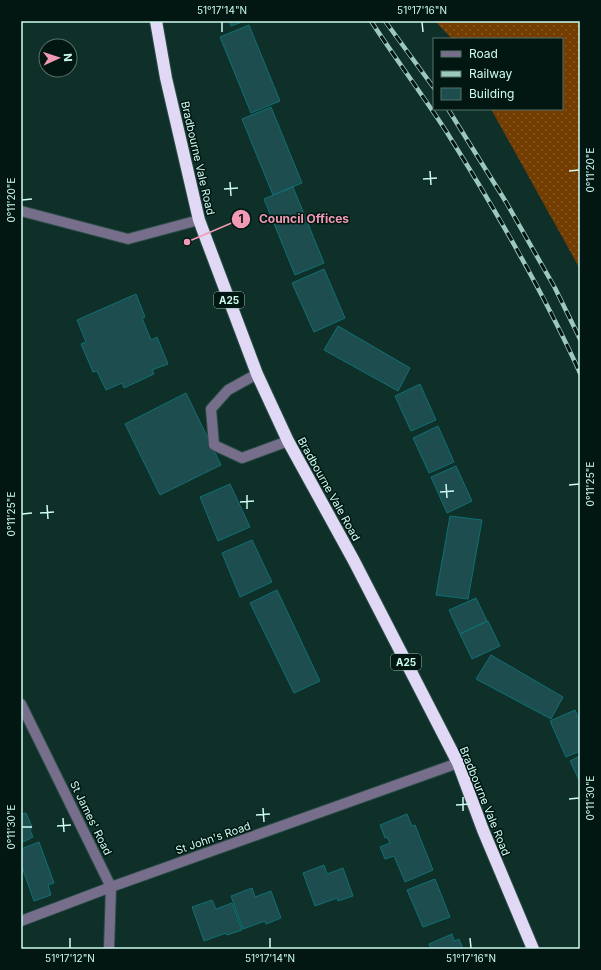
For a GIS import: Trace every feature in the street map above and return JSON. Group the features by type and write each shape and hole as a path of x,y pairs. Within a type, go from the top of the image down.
{"highway":[{"name":"Bradbourne Vale Road","path":"156,21 166,78 199,220 257,374 288,441 354,561 458,764 482,830 533,949"}],"street":[{"path":"21,211 128,239 199,220"},
{"path":"257,374 228,390 212,409 214,445 242,458 288,441"},
{"name":"St James' Road","path":"21,704 111,887 109,949"},
{"name":"St John's Road","path":"21,921 111,887 458,764"}],"shaded area":[{"path":"435,21 580,21 580,269 492,110 563,110 563,38 451,38"}],"building":[{"path":"229,21 245,21 231,26"},
{"path":"249,25 280,101 251,113 220,37"},
{"path":"271,107 302,183 273,195 242,119"},
{"path":"293,187 324,263 295,275 264,199"},
{"path":"324,269 345,318 314,332 292,283"},
{"path":"136,294 145,317 142,318 151,340 157,337 168,364 152,370 154,374 124,388 122,383 106,390 97,371 93,372 81,344 86,342 77,320"},
{"path":"338,326 410,368 398,391 324,350"},
{"path":"420,384 436,420 411,431 395,396"},
{"path":"186,393 221,465 160,495 125,424"},
{"path":"438,426 454,462 429,473 413,438"},
{"path":"456,466 472,501 447,513 431,477"},
{"path":"230,484 250,527 218,541 200,497"},
{"path":"450,516 482,520 468,599 436,595"},
{"path":"252,540 272,582 240,597 222,553"},
{"path":"277,590 320,681 294,693 250,603"},
{"path":"476,598 487,621 460,634 449,610"},
{"path":"488,621 500,646 472,659 460,634"},
{"path":"491,655 563,697 551,719 476,679"},
{"path":"575,710 580,722 580,751 566,757 550,721"},
{"path":"580,756 580,782 570,761"},
{"path":"21,811 23,814 26,813 32,827 30,830 33,837 21,843"},
{"path":"407,814 412,826 415,825 433,870 405,882 394,856 385,859 380,847 390,843 387,837 385,838 380,825"},
{"path":"39,842 54,883 48,885 51,895 34,901 21,864 21,849"},
{"path":"324,865 327,874 343,868 353,896 338,901 337,898 315,906 303,873"},
{"path":"435,879 450,917 423,927 407,890"},
{"path":"252,888 255,897 271,891 281,918 266,924 265,921 243,929 231,896"},
{"path":"212,900 216,909 232,903 242,930 227,935 226,933 204,941 192,907"},
{"path":"452,934 454,941 459,939 463,949 431,949 429,944"}],"railway":[{"path":"371,21 446,131 482,190 534,280 580,373"},
{"path":"385,21 433,87"},
{"path":"449,110 506,202 555,288 580,339"}],"place":[{"name":"Council Offices","path":"187,242"}]}
